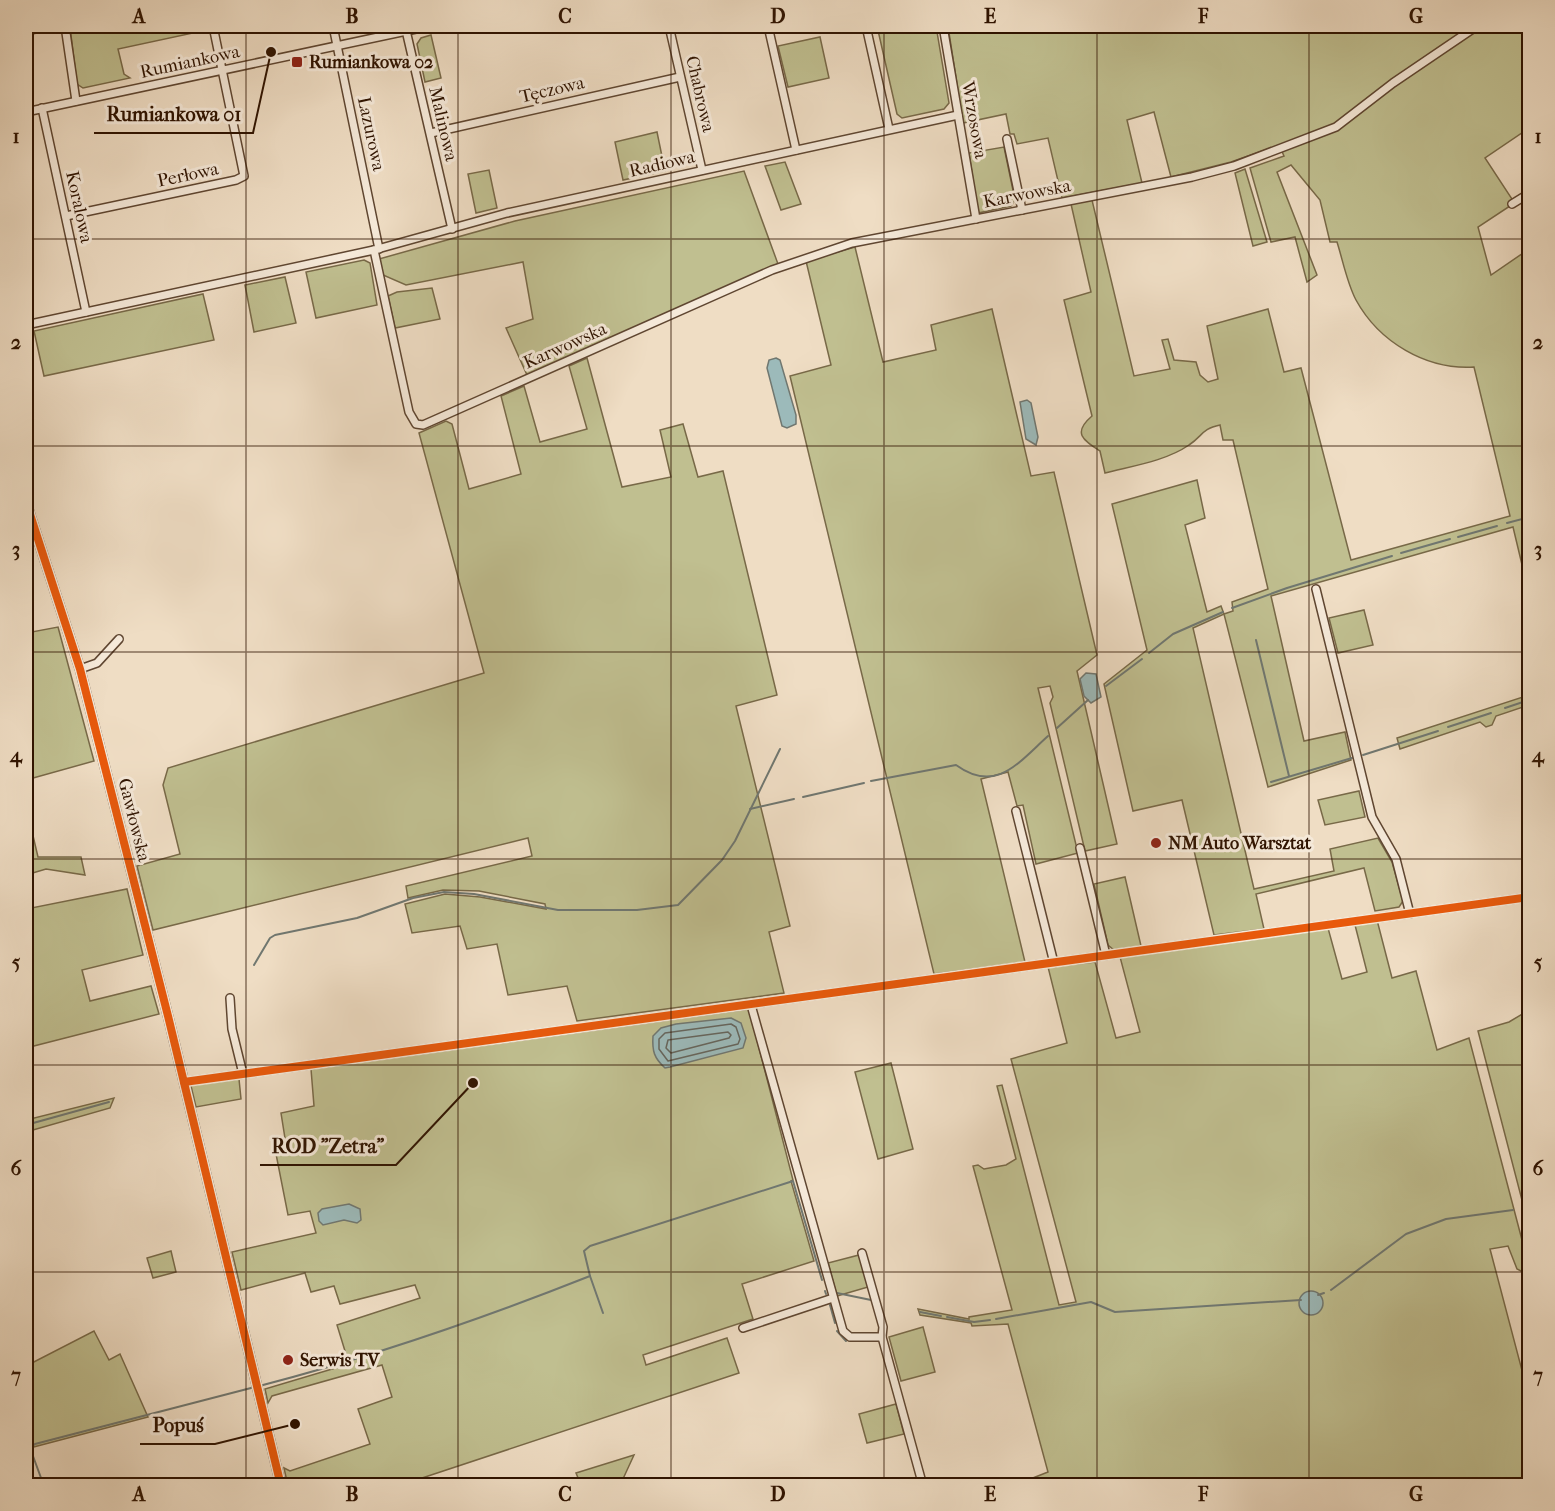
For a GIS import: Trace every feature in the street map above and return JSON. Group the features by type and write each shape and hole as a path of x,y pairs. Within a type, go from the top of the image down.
{"street":[{"path":"26,31 48,26"},
{"path":"65,26 76,101"},
{"path":"213,26 223,70"},
{"name":"Lazurowa","path":"333,26 376,249"},
{"name":"Rumiankowa","path":"26,112 338,46 406,28 430,26"},
{"name":"Chabrowa","path":"669,26 702,170"},
{"path":"768,26 796,150"},
{"path":"866,26 889,129"},
{"name":"Wrzosowa","path":"943,26 976,219"},
{"name":"Karwowska","path":"376,249 409,412 416,424 423,426 794,261 852,243 1192,177 1244,162 1336,127 1392,83 1477,26"},
{"name":"Malinowa","path":"406,28 452,229"},
{"name":"Perłowa","path":"66,216 242,178 244,168 223,70"},
{"name":"Tęczowa","path":"431,133 680,77"},
{"name":"Koralowa","path":"42,108 86,312"},
{"name":"Radiowa","path":"376,249 507,213 958,115"},
{"path":"1007,139 1022,210"},
{"path":"1512,204 1530,193"},
{"path":"26,325 376,249"},
{"name":"Gawłowska","path":"26,502 80,669 201,1149 280,1485"},
{"path":"1316,589 1372,817 1396,859 1410,914"},
{"path":"80,669 98,663 119,639"},
{"path":"1016,811 1054,963"},
{"path":"1080,848 1106,956"},
{"path":"184,1082 1530,897"},
{"path":"230,998 230,1019 243,1074"},
{"path":"751,1005 833,1298 846,1335 858,1338 882,1337"},
{"path":"862,1252 883,1327 882,1337 923,1485"},
{"path":"744,1328 833,1298"}],"shaded area":[{"path":"206,26 207,30 118,49 124,74 130,78 83,88 77,84 70,27"},
{"path":"877,26 936,26 949,103 944,109 902,118 897,114"},
{"path":"948,26 1472,26 1436,54 1481,26 1529,26 1529,128 1485,158 1512,199 1510,206 1478,227 1491,275 1529,249 1529,594 1513,527 1271,596 1304,741 1345,732 1351,760 1268,787 1224,614 1233,611 1232,602 1268,589 1233,440 1223,440 1220,425 1209,429 1180,451 1105,473 1100,451 1082,436 1082,427 1092,416 1064,300 1091,292 1071,204 1092,200 1134,376 1170,369 1162,340 1168,339 1174,360 1196,362 1200,375 1208,382 1218,379 1207,326 1268,309 1284,372 1301,368 1351,560 1510,516 1474,367 1456,367 1422,358 1406,350 1377,329 1356,300 1337,242 1330,242 1320,200 1291,165 1277,172 1317,275 1307,282 1295,237 1271,242 1250,168 1284,156 1279,145 1231,162 1171,177 1154,112 1127,120 1142,183 1062,198 1048,138 1017,144 1014,134 1010,134 1006,114 963,123"},
{"path":"431,35 441,78 425,82 417,44 421,38"},
{"path":"820,37 829,78 788,87 778,46"},
{"path":"657,132 665,171 623,180 615,142"},
{"path":"1004,147 1015,200 1011,206 978,213 969,153"},
{"path":"785,162 801,204 781,210 765,166"},
{"path":"1245,169 1267,242 1253,246 1235,173"},
{"path":"489,170 497,208 476,213 468,174"},
{"path":"744,171 778,264 527,375 506,328 533,319 523,262 406,285 383,275 379,259 515,221"},
{"path":"855,247 883,362 936,350 931,325 992,309 1031,476 1054,472 1097,655 1077,671 1117,844 1085,851 1050,703 1053,697 1050,686 1038,688 1078,853 1036,864 1023,805 1017,806 1008,772 981,779 1025,962 934,974 790,376 831,365 806,261"},
{"path":"364,260 370,263 377,305 316,318 306,272"},
{"path":"285,277 296,323 254,332 245,285"},
{"path":"432,288 440,319 395,328 388,296 397,292"},
{"path":"203,294 214,340 44,376 34,331"},
{"path":"587,358 622,487 671,477 660,430 683,424 698,477 723,471 777,695 736,706 790,926 769,932 784,993 577,1021 567,986 508,995 497,944 467,949 460,926 412,933 405,904 445,894 480,897 546,909 545,904 479,891 443,890 408,898 406,886 532,856 528,838 153,930 137,866 180,854 163,785 168,768 484,673 419,433 446,421 452,424 469,489 521,474 501,396 524,386 540,442 587,429 569,366"},
{"path":"1197,480 1205,518 1185,525 1207,612 1221,606 1224,614 1193,628 1254,889 1334,871 1330,849 1378,838 1392,862 1403,901 1399,907 1375,911 1364,868 1256,894 1264,929 1214,935 1182,800 1133,811 1104,684 1147,650 1112,504"},
{"path":"1364,610 1373,645 1338,653 1329,618"},
{"path":"58,627 94,761 26,780 26,633"},
{"path":"1529,695 1529,705 1496,716 1492,725 1486,727 1480,722 1400,749 1397,738"},
{"path":"1359,791 1365,817 1325,825 1318,800"},
{"path":"26,806 38,857 81,857 85,875 46,869 26,875"},
{"path":"1125,877 1141,946 1114,950 1108,945 1094,884"},
{"path":"127,889 143,955 82,970 90,1001 151,986 159,1014 26,1048 26,909"},
{"path":"1377,920 1392,978 1416,971 1437,1050 1469,1038 1522,1240 1529,1238 1529,1275 1517,1269 1508,1246 1490,1249 1529,1397 1529,1485 1015,1485 1048,1472 1008,1324 972,1326 971,1323 920,1315 918,1309 969,1319 969,1317 1012,1310 973,1166 978,1165 984,1169 1006,1165 1016,1159 997,1086 1002,1085 1059,1305 1076,1302 1011,1059 1067,1043 1048,967 1095,962 1116,1038 1140,1032 1120,957 1328,928 1342,979 1367,972 1355,925"},
{"path":"749,1009 793,1180 791,1181 814,1261 742,1284 753,1319 643,1355 646,1365 727,1338 739,1373 401,1485 288,1486 284,1468 290,1471 370,1444 358,1409 392,1397 382,1365 272,1396 268,1403 265,1389 349,1364 337,1325 420,1298 415,1285 340,1304 334,1286 311,1292 305,1273 241,1290 232,1252 316,1233 310,1211 288,1215 276,1154 287,1151 281,1113 314,1106 311,1069"},
{"path":"1529,1010 1529,1227 1478,1031 1509,1022"},
{"path":"891,1063 913,1149 878,1159 855,1072"},
{"path":"239,1079 241,1099 196,1107 191,1086 196,1083"},
{"path":"114,1098 110,1108 26,1132 26,1120"},
{"path":"171,1251 176,1272 153,1278 147,1258"},
{"path":"859,1255 868,1287 837,1296 828,1263"},
{"path":"923,1327 935,1372 901,1381 889,1337"},
{"path":"94,1331 109,1360 120,1354 148,1417 26,1449 26,1366"},
{"path":"896,1404 904,1434 867,1443 859,1414"},
{"path":"634,1455 622,1481 626,1485 581,1485 576,1473"}],"water":[{"path":"776,358 780,360 796,415 796,424 787,428 782,426 767,368 769,360"},
{"path":"1027,400 1031,403 1038,437 1036,445 1026,439 1020,402"},
{"path":"1086,673 1096,674 1101,697 1091,703 1084,696 1080,679"},
{"path":"731,1018 741,1023 746,1038 743,1048 665,1068 658,1061 653,1050 653,1036 661,1028 676,1024"},
{"path":"349,1204 360,1209 361,1220 357,1223 344,1220 323,1225 319,1221 318,1213 322,1209"},
{"path":"1311,1291 1319,1295 1323,1303 1319,1311 1311,1315 1303,1311 1299,1303 1303,1295"}],"waterway":[{"path":"1507,523 1530,517"},
{"path":"1458,537 1497,526"},
{"path":"1401,553 1450,539"},
{"path":"1232,608 1287,588 1392,556"},
{"path":"1149,653 1173,634 1223,612"},
{"path":"1256,640 1289,776"},
{"path":"1106,686 1142,659"},
{"path":"1057,728 1088,700"},
{"path":"1505,708 1526,701"},
{"path":"1448,727 1491,713"},
{"path":"1363,755 1438,731"},
{"path":"871,781 956,765 970,773 995,776 1016,765 1048,736"},
{"path":"254,965 270,938 275,935 357,918 413,898 444,892 474,894 558,910 637,910 678,905 722,860 735,841 780,749"},
{"path":"1271,782 1352,758"},
{"path":"803,797 864,783"},
{"path":"750,809 794,799"},
{"path":"26,1125 109,1102"},
{"path":"263,1385 387,1349 550,1292 590,1276 584,1251 590,1246 793,1181 822,1280"},
{"path":"1331,1290 1406,1234 1446,1219 1513,1210"},
{"path":"590,1276 603,1313"},
{"path":"837,1293 871,1300"},
{"path":"1318,1295 1324,1293"},
{"path":"996,1319 1091,1302 1115,1312 1301,1300"},
{"path":"830,1305 835,1323"},
{"path":"920,1312 941,1316"},
{"path":"947,1317 974,1322 990,1320"},
{"path":"837,1331 846,1341"},
{"path":"44,1486 30,1448 35,1444 251,1388"}],"cycle path":[{"path":"26,502 80,669 168,1016 281,1486"},
{"path":"184,1082 1530,897"}],"place":[{"name":"Rumiankowa 01","path":"271,52"},
{"name":"Rumiankowa 02","path":"297,62"},
{"name":"NM Auto Warsztat","path":"1156,843"},
{"name":"ROD \"Zetra\"","path":"473,1083"},
{"name":"Serwis TV","path":"288,1360"},
{"name":"Popuś","path":"295,1424"}]}
